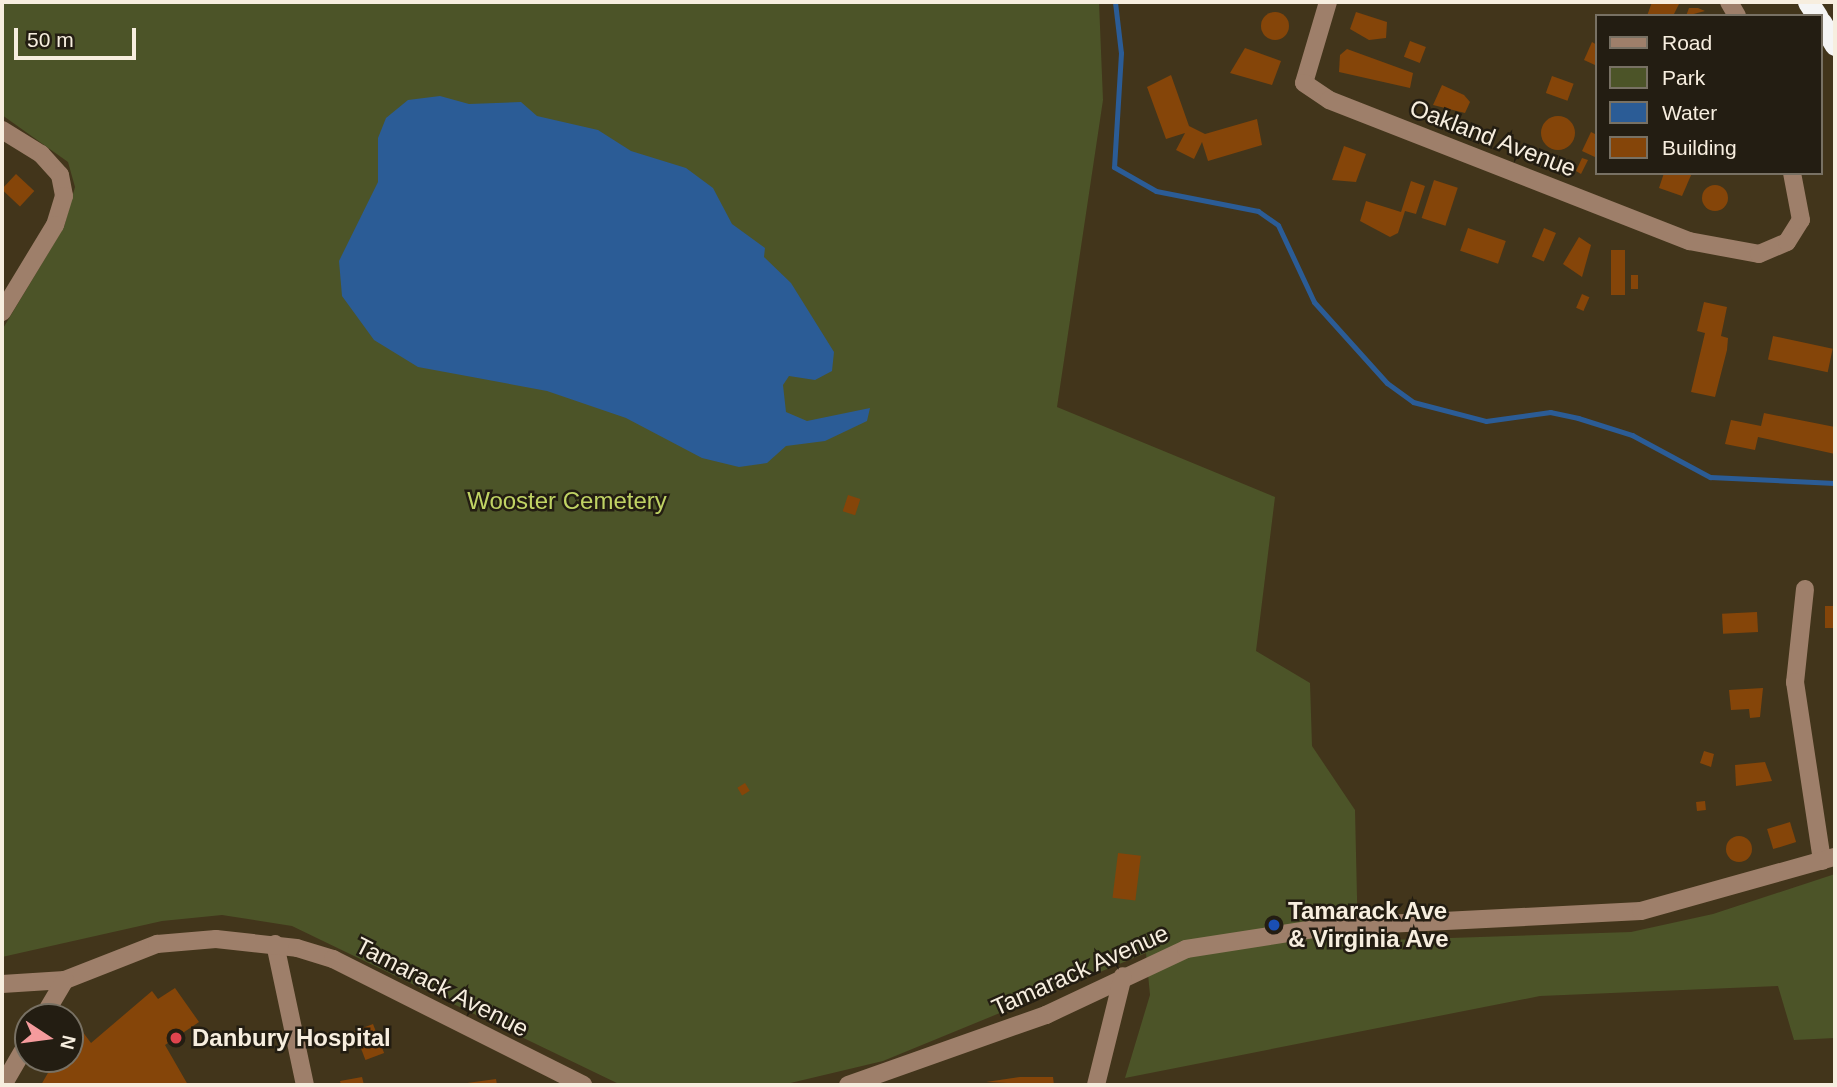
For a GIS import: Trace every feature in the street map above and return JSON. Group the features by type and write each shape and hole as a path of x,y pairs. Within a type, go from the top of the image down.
{"highway":[{"path":"1823,25 1835,45"}],"street":[{"name":"Oakland Avenue","path":"1328,2 1304,83 1329,100 1689,241 1759,254 1787,242 1801,220 1792,175"},
{"path":"2,130 41,154 60,175 64,196 55,225 2,312"},
{"path":"1805,589 1795,682 1828,859"},
{"name":"Tamarack Avenue","path":"848,1085 1033,1020 1186,949 1272,934 1641,911 1828,859"},
{"name":"Tamarack Avenue","path":"2,984 65,980 157,944 275,944 333,959 583,1085"},
{"path":"275,944 305,1085"},
{"path":"1096,1085 1123,976"},
{"path":"51,1003 65,980"},
{"path":"3,1085 14,1066"}],"green space":[{"name":"Wooster Cemetery","path":"2,2 1099,2 1103,100 1057,407 1275,497 1256,651 1310,683 1312,746 1355,810 1358,941 1631,932 1713,914 1835,874 1835,1038 1794,1040 1778,986 1540,996 1125,1078 1150,995 1146,953 883,1061 782,1085 621,1085 292,926 222,915 162,921 2,957 2,330 64,227 75,187 68,162 2,115"}],"water":[{"path":"440,96 469,104 521,102 537,116 598,130 631,151 686,168 713,188 732,224 765,248 764,257 791,283 834,352 832,371 815,380 789,376 783,385 786,412 807,421 870,408 867,421 825,441 786,446 767,463 739,467 702,458 626,418 547,391 418,367 374,340 342,296 339,261 378,182 378,138 386,118 408,100"}],"building":[{"path":"1652,2 1679,4 1674,14 1648,14"},
{"path":"1689,8 1705,11 1694,14 1687,14"},
{"path":"1275,12 1285,16 1289,26 1285,36 1275,40 1265,36 1261,26 1265,16"},
{"path":"1356,12 1387,22 1386,38 1369,40 1350,29"},
{"path":"1410,41 1426,47 1420,63 1404,57"},
{"path":"1592,42 1596,44 1595,65 1584,60"},
{"path":"1245,48 1281,61 1272,85 1230,73"},
{"path":"1347,49 1413,73 1410,88 1339,72 1340,55"},
{"path":"1171,75 1189,126 1205,134 1257,119 1262,145 1208,161 1202,142 1194,159 1176,150 1185,133 1166,139 1147,87"},
{"path":"1552,76 1574,84 1567,101 1546,93"},
{"path":"1442,85 1464,95 1470,102 1465,113 1433,105"},
{"path":"1558,116 1570,121 1575,133 1570,145 1558,150 1546,145 1541,133 1546,121"},
{"path":"1591,132 1596,134 1596,158 1582,151"},
{"path":"1344,146 1366,154 1356,182 1332,180"},
{"path":"1582,158 1588,160 1581,174 1576,171"},
{"path":"16,174 34,191 20,206 2,190"},
{"path":"1663,175 1691,175 1682,196 1659,188"},
{"path":"1434,180 1458,188 1445,226 1422,218"},
{"path":"1411,181 1425,186 1416,214 1405,211 1398,233 1390,237 1360,221 1366,201 1401,212"},
{"path":"1715,185 1724,189 1728,198 1724,207 1715,211 1706,207 1702,198 1706,189"},
{"path":"1468,228 1506,241 1498,264 1460,251"},
{"path":"1544,228 1556,233 1544,262 1532,257"},
{"path":"1579,237 1591,245 1582,277 1563,264"},
{"path":"1611,250 1625,250 1625,295 1611,295"},
{"path":"1631,275 1638,275 1638,289 1631,289"},
{"path":"1582,294 1589,297 1584,311 1576,308"},
{"path":"1704,302 1727,307 1721,336 1728,338 1727,350 1715,397 1691,392 1705,333 1697,331"},
{"path":"1773,336 1833,349 1828,372 1768,359"},
{"path":"1764,413 1835,427 1835,454 1758,437 1755,450 1725,444 1731,420 1761,426"},
{"path":"848,495 860,499 855,515 843,511"},
{"path":"1825,606 1835,606 1835,628 1825,628"},
{"path":"1757,612 1758,632 1723,634 1722,614"},
{"path":"1763,688 1760,717 1750,718 1749,709 1731,710 1729,690"},
{"path":"1704,751 1714,754 1711,767 1700,763"},
{"path":"1765,762 1772,781 1736,786 1735,765"},
{"path":"745,783 750,791 742,795 737,788"},
{"path":"1705,801 1706,810 1697,811 1696,802"},
{"path":"1790,822 1796,842 1773,849 1767,829"},
{"path":"1739,836 1748,840 1752,849 1748,858 1739,862 1730,858 1726,849 1730,840"},
{"path":"1118,853 1141,856 1135,900 1113,898"},
{"path":"175,988 199,1022 165,1045 188,1085 41,1085 48,1073 84,1073 84,1034 91,1043 152,991 158,999"},
{"path":"373,1024 384,1053 365,1060 354,1031"},
{"path":"362,1077 364,1085 341,1085 340,1081"},
{"path":"1020,1077 1053,1077 1054,1085 986,1082"},
{"path":"496,1079 497,1085 460,1085 460,1084"}],"waterway":[{"path":"1115,2 1121,53 1114,167 1156,191 1258,211 1278,225 1314,302 1387,383 1413,402 1486,421 1550,412 1578,418 1632,435 1710,477 1835,483"}],"place":[{"name":"Tamarack Ave & Virginia Ave","path":"1274,925"},
{"name":"Danbury Hospital","path":"176,1038"}]}
